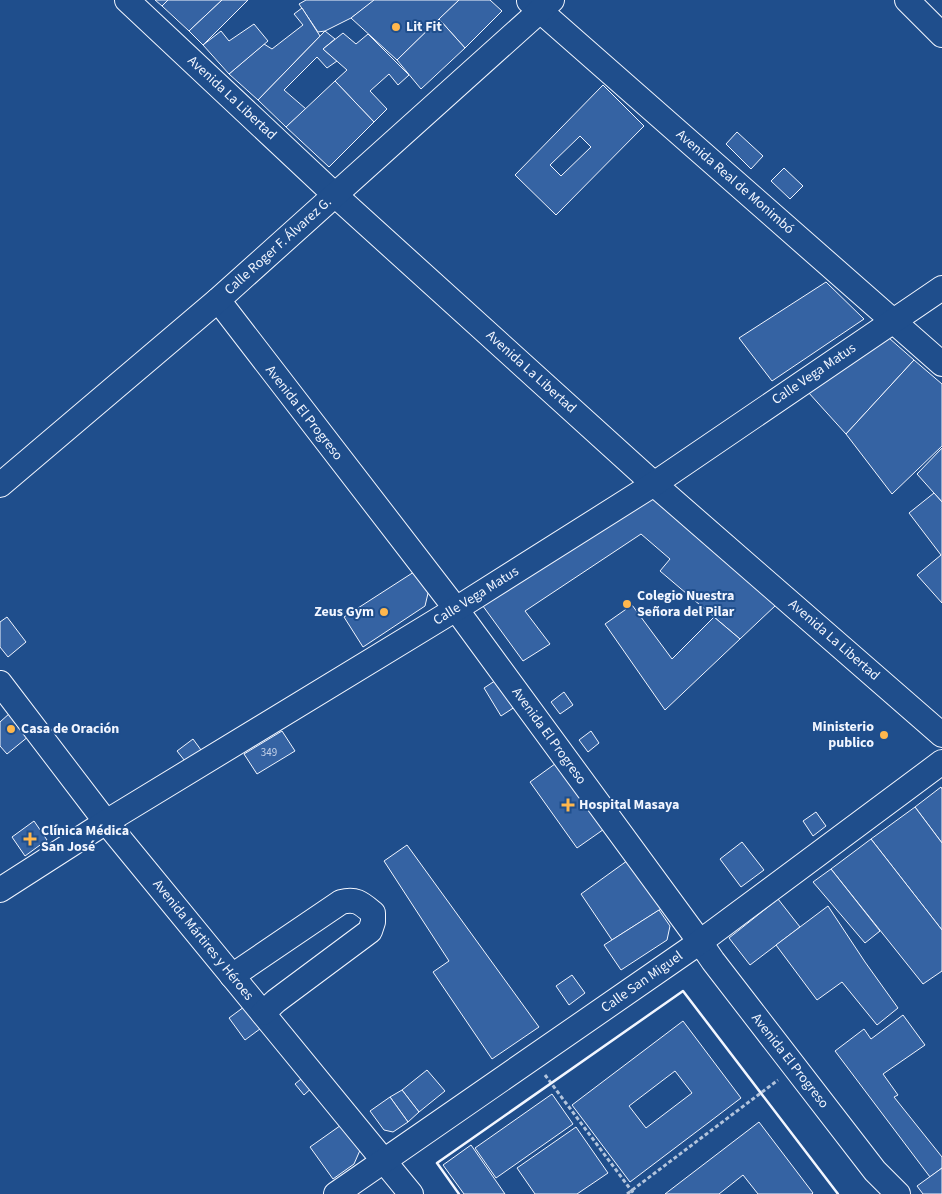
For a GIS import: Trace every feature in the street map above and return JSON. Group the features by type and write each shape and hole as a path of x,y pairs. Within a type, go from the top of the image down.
{"street":[{"name":"Avenida La Libertad","path":"127,0 335,195 654,484 942,735"},
{"path":"907,0 942,35"},
{"name":"Calle Roger F. Álvarez G.","path":"0,485 218,300 335,195 540,4"},
{"name":"Avenida Real de Monimbó","path":"540,4 942,364"},
{"name":"Calle Vega Matus","path":"0,890 106,822 456,609 654,484 942,288"},
{"name":"Avenida El Progreso","path":"218,300 456,609 713,961 875,1171 897,1193"},
{"name":"Avenida Mártires y Héroes","path":"0,683 106,822 411,1194"},
{"name":"Calle San Miguel","path":"336,1194 700,942 942,762"},
{"path":"232,976 341,902 351,900 362,904 373,913 370,931 276,1001 263,1013"}],"path":[{"path":"532,1059 633,1192"},
{"path":"627,1194 633,1192 795,1066"}],"building":[{"path":"155,0 168,0 162,6"},
{"path":"168,0 222,0 189,31 162,6"},
{"path":"222,0 248,0 203,45 189,31"},
{"path":"306,0 375,0 351,18 325,31 318,32 299,4"},
{"name":"Lit Fit","path":"374,0 459,0 397,60 351,18"},
{"path":"459,0 490,0 502,11 465,48 439,19"},
{"path":"302,8 320,36 258,100 229,74 264,44 272,49 303,25 294,14"},
{"path":"439,19 465,48 421,89 397,60"},
{"path":"254,24 268,41 229,74 203,45 221,31 229,41"},
{"path":"325,31 335,39 323,49 337,61 327,68 317,57 284,90 306,109 286,127 258,100"},
{"path":"343,33 356,44 368,34 409,75 398,85 389,74 370,91 387,109 374,122 335,81 347,70 323,49"},
{"path":"335,81 374,122 329,167 286,127"},
{"path":"603,85 644,126 556,215 515,175","holes":["580,136 591,147 561,176 550,165"]},
{"path":"737,132 763,156 751,169 726,144"},
{"path":"784,168 803,186 790,199 771,181"},
{"path":"826,282 864,319 772,381 739,338"},
{"path":"889,338 914,360 846,434 808,392"},
{"path":"914,360 942,384 942,446 892,494 846,434"},
{"path":"942,448 942,502 917,474"},
{"path":"934,493 942,502 942,603 917,575 941,555 909,513"},
{"path":"650,495 776,605 740,639 660,571 670,559 641,534 525,611 550,644 523,661 480,602"},
{"name":"Zeus Gym","path":"417,570 429,589 425,606 363,647 344,617"},
{"path":"632,605 672,659 714,617 740,639 665,710 605,624"},
{"path":"7,617 26,642 8,657 0,647 0,622"},
{"path":"504,675 521,703 501,716 484,688"},
{"path":"564,692 573,705 560,714 551,702"},
{"name":"Casa de Oración","path":"10,713 29,736 7,754 0,746 0,722"},
{"path":"282,731 295,751 257,774 244,754"},
{"path":"591,731 599,743 588,752 579,740"},
{"path":"193,739 201,750 185,761 177,751"},
{"name":"Hospital Masaya","path":"559,761 607,827 577,848 530,782"},
{"path":"941,787 942,789 942,843 915,807"},
{"path":"915,807 942,843 942,930 871,839"},
{"path":"816,812 826,826 813,836 803,821"},
{"name":"Clínica Médica San José","path":"34,821 47,840 25,856 12,837"},
{"path":"871,839 942,930 942,971 923,984 831,869"},
{"path":"742,842 764,870 741,887 720,859"},
{"path":"407,845 539,1027 492,1059 433,972 449,961 384,861"},
{"path":"631,858 664,907 612,940 581,894"},
{"path":"831,869 880,931 865,943 813,882"},
{"path":"778,899 800,927 750,965 729,938"},
{"path":"828,906 898,1008 877,1025 842,982 817,1000 776,945"},
{"path":"659,910 670,926 667,940 621,970 604,945"},
{"path":"572,975 585,993 569,1005 556,986"},
{"path":"252,1001 268,1023 245,1040 229,1018"},
{"path":"903,1015 925,1045 883,1074 898,1095 894,1097 942,1157 942,1168 930,1177 835,1051 864,1029 871,1039"},
{"path":"683,1021 741,1098 630,1182 572,1105","holes":["675,1071 692,1093 646,1128 629,1106"]},
{"path":"427,1070 445,1091 419,1112 402,1090"},
{"path":"307,1074 316,1084 304,1095 295,1084"},
{"path":"402,1090 419,1112 408,1122 390,1097"},
{"path":"552,1094 573,1124 496,1178 475,1148"},
{"path":"390,1097 408,1122 393,1132 384,1130 370,1111"},
{"path":"759,1122 812,1194 758,1194 743,1175 719,1194 665,1194"},
{"path":"344,1123 361,1148 354,1164 333,1179 310,1147"},
{"path":"576,1127 608,1173 577,1194 535,1194 517,1168"},
{"path":"471,1145 505,1194 464,1194 443,1165"},
{"path":"942,1168 942,1194 923,1194 917,1186"}],"wall":[{"path":"459,1194 437,1163 683,991 838,1194"}],"place":[{"name":"Lit Fit","path":"396,27"},
{"name":"Colegio Nuestra Señora del Pilar","path":"627,604"},
{"name":"Zeus Gym","path":"384,612"},
{"name":"Casa de Oración","path":"11,729"},
{"name":"Ministerio publico","path":"884,735"},
{"name":"Hospital Masaya","path":"568,805"},
{"name":"Clínica Médica San José","path":"30,839"}]}
